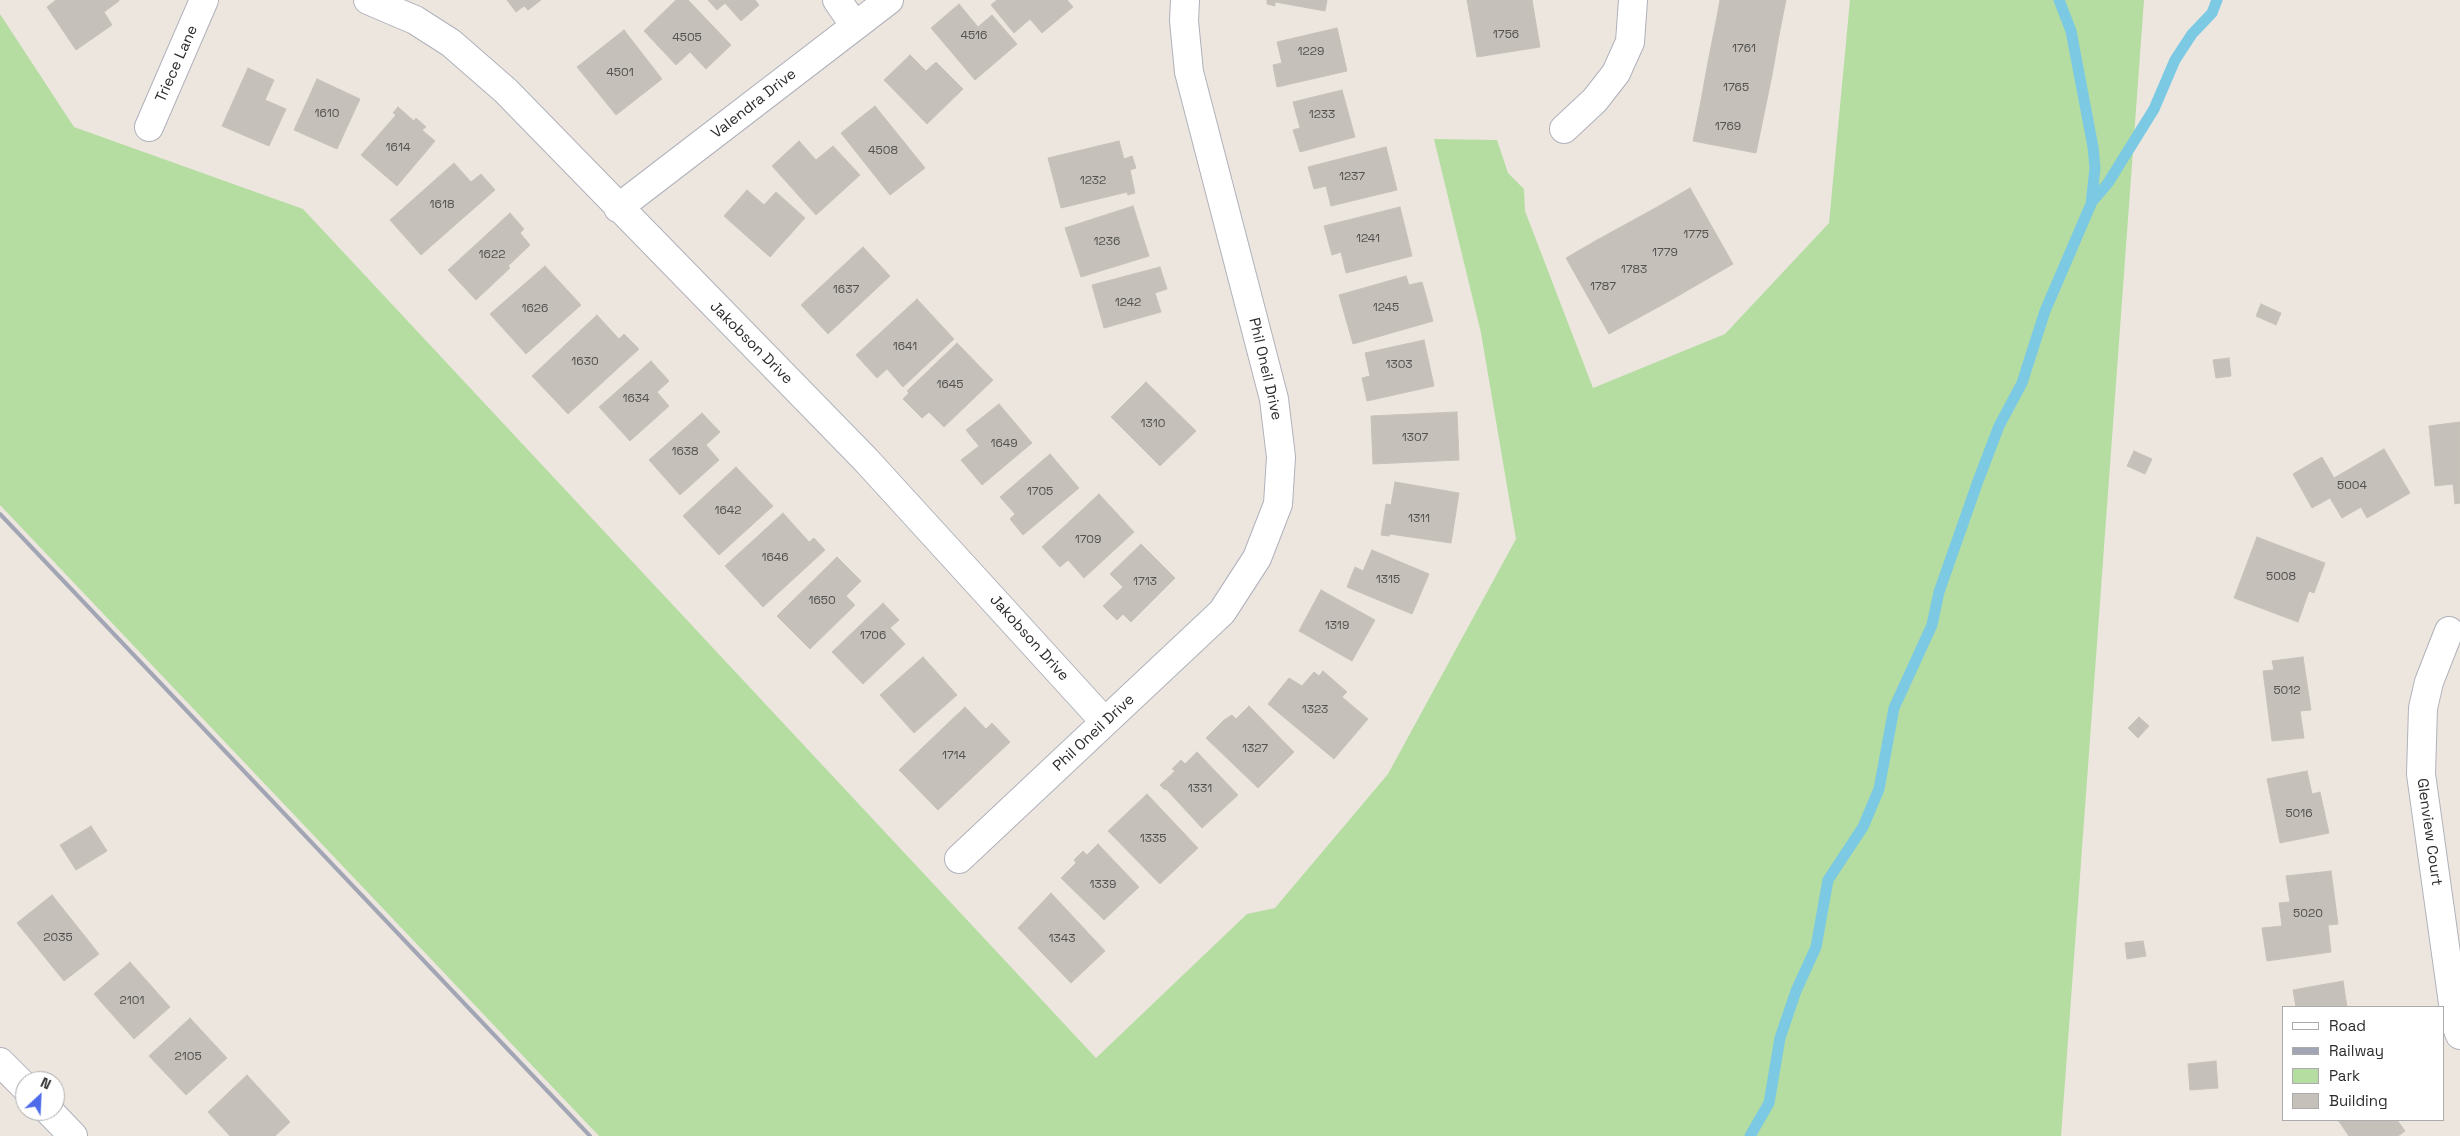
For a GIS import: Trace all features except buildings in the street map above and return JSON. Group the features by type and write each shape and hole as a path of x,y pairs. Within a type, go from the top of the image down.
{"street":[{"name":"Triece Lane","path":"149,127 204,0"},
{"name":"Jakobson Drive","path":"368,0 415,20 451,43 506,91 618,208 866,460 1105,722"},
{"path":"837,0 855,26"},
{"name":"Valendra Drive","path":"618,208 889,0"},
{"name":"Phil Oneil Drive","path":"959,859 1222,612 1257,558 1278,504 1281,457 1274,399 1189,72 1184,20 1186,0"},
{"path":"1564,129 1595,100 1616,73 1630,42 1633,0"},
{"name":"Glenview Court","path":"2448,631 2429,682 2423,708 2421,774 2456,1025 2460,1035"},
{"path":"0,1062 15,1077"},
{"path":"58,1121 73,1136"}],"green space":[{"path":"1850,0 2144,0 2061,1136 599,1136 0,505 0,14 74,127 303,209 1096,1058 1247,914 1275,908 1388,774 1516,539 1481,333 1434,139 1497,140 1508,173 1524,189 1525,211 1593,388 1725,334 1829,223"}],"waterway":[{"path":"1750,1136 1769,1103 1780,1038 1796,991 1816,947 1828,880 1863,827 1879,789 1894,708 1932,625 1939,592 1978,481 1999,426 2022,383 2045,311 2091,204 2095,168 2093,147 2071,31 2059,0"},
{"path":"2091,203 2108,183 2154,109 2175,60 2192,34 2212,13 2217,0"}],"railway":[{"path":"0,514 590,1136"}]}
